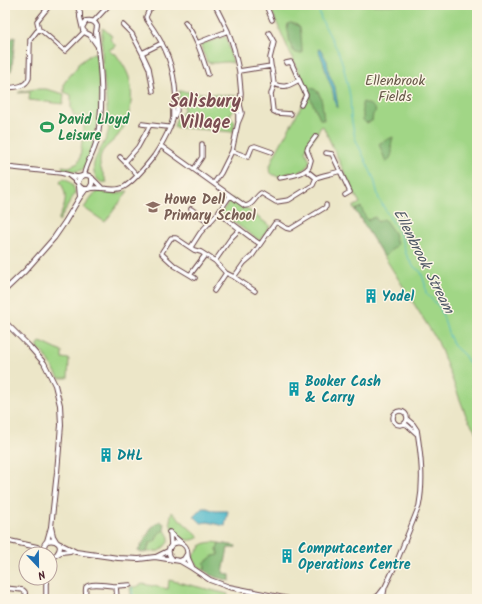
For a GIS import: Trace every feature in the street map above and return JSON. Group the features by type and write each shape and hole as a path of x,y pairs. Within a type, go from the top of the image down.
{"street":[{"path":"5,88 17,87 27,83 29,78 30,42 38,30 37,21 50,5"},
{"path":"77,5 84,32"},
{"path":"94,22 109,5"},
{"path":"67,175 82,189 93,187 115,189 123,188 130,183 150,161 161,146 177,109 172,68 167,53 146,17 149,10 154,5"},
{"path":"214,183 232,151 238,123 242,113 240,105 241,96 239,71 234,49 228,31 215,5"},
{"path":"266,5 272,20"},
{"path":"80,13 89,21 94,22 97,26 96,32 101,77 102,111 96,143 83,175 79,179 80,197"},
{"path":"83,26 86,21 89,21"},
{"path":"185,22 197,43 208,74"},
{"path":"123,24 132,34 149,68 153,91"},
{"path":"38,30 42,31 66,51 84,32"},
{"path":"197,43 228,31"},
{"path":"84,32 90,35 97,45"},
{"path":"90,35 96,32"},
{"path":"269,33 274,44 270,54 274,84 271,94 273,111 277,113 291,114"},
{"path":"142,53 162,43"},
{"path":"286,63 291,62 306,95 302,105"},
{"path":"239,71 271,66"},
{"path":"274,84 282,88 299,80"},
{"path":"142,124 168,126 170,128"},
{"path":"125,162 138,147 150,125"},
{"path":"279,178 299,174 309,167 311,160 307,150 316,136"},
{"path":"194,169 202,157 202,144"},
{"path":"161,146 245,206 251,204 259,194 262,194 276,202 289,200 315,187 316,178"},
{"path":"232,151 248,157 252,147 255,146 272,152"},
{"path":"326,153 332,154 350,192 345,195"},
{"path":"120,157 137,174"},
{"path":"5,290 54,238 80,197 92,184 88,164"},
{"path":"5,167 61,173 67,175 83,175 91,177 101,187"},
{"path":"306,170 316,178"},
{"path":"316,178 340,171"},
{"path":"191,247 200,233 210,223 230,196"},
{"path":"234,277 244,263 252,256 275,223 290,229 326,207 326,205"},
{"path":"191,209 210,223"},
{"path":"218,213 260,244"},
{"path":"215,261 231,238 240,229"},
{"path":"195,278 170,262 162,254 171,238 176,238 215,261 226,273 255,291"},
{"path":"190,275 205,255"},
{"path":"214,291 226,273"},
{"path":"5,323 44,363 55,384 60,405 61,425 51,527 44,546"},
{"path":"404,424 407,419 407,414 398,410 394,413 392,418 394,423 399,425 407,425 418,435"},
{"path":"373,599 374,597 378,596 384,587 395,566 419,506 422,483 418,435 414,424 407,419"},
{"path":"51,527 53,536 60,549 58,551"},
{"path":"172,545 170,532 186,547 192,568"},
{"path":"5,540 32,546"},
{"path":"37,546 52,540 72,551"},
{"path":"155,558 168,551 172,545 177,542 182,543"},
{"path":"58,554 64,551 72,551 118,558 155,558 173,560 177,562 180,561 210,580 229,587 288,599"},
{"path":"168,551 170,558 173,560"},
{"path":"180,561 188,554"},
{"path":"75,599 86,598 86,589 87,586 90,585 130,585"},
{"path":"46,599 47,586"},
{"path":"116,586 117,599"},
{"path":"378,596 381,596 383,599 384,587"},
{"path":"5,588 23,590 25,592 26,599"}],"green space":[{"name":"Ellenbrook Fields","path":"269,5 477,5 477,433 467,418 438,342 353,207 360,203 323,126 305,151 310,161 305,169 296,174 287,173 286,175 278,177 270,172 269,169 274,156 308,94"},
{"path":"291,23 300,28 302,53 296,53 291,46 287,27 288,24"},
{"path":"103,28 112,36 110,39 116,46 109,50 113,54 115,53 123,64 131,85 131,102 127,119 119,134 103,150 100,159 100,165 107,182 99,181 93,167 109,129 102,60"},
{"path":"15,36 11,71 5,72 5,44"},
{"path":"226,36 233,63 207,62 201,46 202,44"},
{"path":"96,52 99,75 99,111 96,134 84,169 71,171 63,169 62,166 69,167 78,163 80,158 85,117 74,116 71,108 71,95 64,92 64,83 78,64"},
{"path":"310,88 315,89 320,96 324,120 320,119 307,91"},
{"path":"35,89 46,89 64,94 63,104 29,100 30,92 18,93"},
{"path":"179,91 237,96 236,108 230,114 231,118 235,121 233,132 174,127 177,117 184,109 184,106 179,104"},
{"path":"363,102 371,105 376,111 373,114 372,121 366,123 363,120"},
{"path":"393,137 391,146 392,155 386,162 379,144"},
{"path":"64,178 72,184 75,193 59,221 58,220 63,210 65,201 63,187 60,182"},
{"path":"99,191 116,194 128,191 105,222 84,208 92,196"},
{"path":"232,198 270,226 260,241 221,213"},
{"path":"361,207 367,220 375,217 378,222 384,219 394,233 397,245 384,257 355,210"},
{"path":"40,342 62,352 62,358 69,359 68,378 59,378 47,358 38,348 38,344"},
{"path":"172,512 199,537 190,540 177,534 170,522"},
{"path":"160,521 164,524 165,530 157,536 156,540 149,544 147,552 143,553 138,551 152,527"},
{"path":"165,530 169,537 169,541 159,551 147,552 149,544 156,540 160,532"},
{"path":"213,542 219,543 217,549 220,554 205,565 205,571 198,566 193,557 196,551 201,548 200,546"},
{"path":"219,543 236,546 235,548 228,548 223,573 230,575 230,581 215,577 205,571 204,563 213,556 219,555 217,549"},
{"path":"169,580 228,594 227,599 131,599 130,587 143,584 168,589"}],"water":[{"path":"318,49 321,50 327,61 329,74 335,87 338,108 336,107 332,88"},
{"path":"202,508 215,511 228,511 225,526 208,522 201,523 194,516"}],"waterway":[{"name":"Ellenbrook Stream","path":"318,5 321,19 338,51 343,65 350,96 351,117 355,138 374,179 379,199 399,231 406,254 413,266 421,272 426,293 440,308 454,346 464,355 470,365 477,387"},
{"path":"132,587 133,599"}],"place":[{"name":"David Lloyd Leisure","path":"47,127"},
{"name":"Howe Dell Primary School","path":"153,207"},
{"name":"Yodel","path":"371,296"},
{"name":"Booker Cash & Carry","path":"294,389"},
{"name":"DHL","path":"106,455"},
{"name":"Computacenter Operations Centre","path":"287,556"}],"district":[{"name":"Salisbury Village","path":"205,111"}]}
